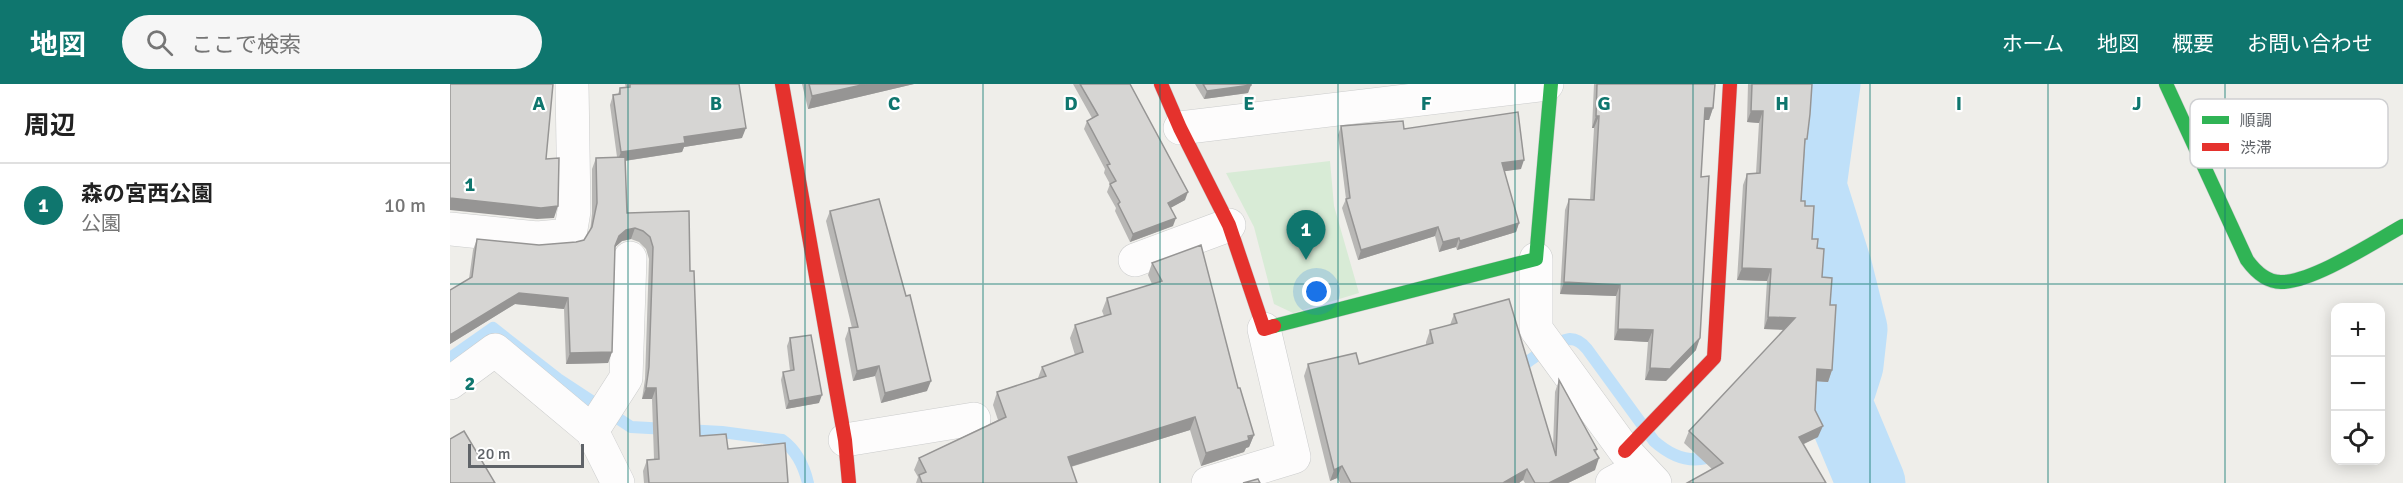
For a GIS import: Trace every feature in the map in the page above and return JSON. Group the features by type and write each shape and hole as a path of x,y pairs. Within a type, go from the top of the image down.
{"street":[{"path":"450,229 537,238 570,235 574,211 572,84"},
{"path":"782,84 845,440 849,483"},
{"path":"1161,84 1180,128 1229,225 1264,329 1294,457 1208,483"},
{"path":"1180,128 1549,84 1536,260 1536,329 1640,460"},
{"path":"1612,483 1640,460 1653,422 1714,358 1730,84"},
{"path":"2166,84 2190,136"},
{"path":"2205,168 2247,260 2261,275 2281,282 2302,279 2403,226"},
{"path":"1135,260 1229,225"},
{"path":"601,417 626,378 630,258"},
{"path":"1264,329 1536,260"},
{"path":"450,383 495,350 601,417 618,483"},
{"path":"845,440 974,419"}],"green space":[{"path":"1330,161 1334,206 1359,293 1293,313 1274,304 1254,227 1226,173"}],"building":[{"path":"450,84 553,84 546,159 559,158 558,206 541,208 450,198"},
{"path":"630,84 739,84 746,128 684,137 685,143 621,152 613,95 620,94 620,88 630,87"},
{"path":"809,84 866,84 812,96"},
{"path":"1080,84 1130,84 1188,192 1168,203 1176,218 1133,234 1110,184 1116,181 1107,165 1110,164 1087,121 1098,115"},
{"path":"1203,84 1251,84 1251,85 1207,91"},
{"path":"1597,84 1715,84 1713,108 1705,108 1701,177 1709,176 1700,338 1670,369 1650,368 1653,330 1618,329 1620,285 1564,282 1569,199 1594,200 1599,116 1596,116"},
{"path":"1752,84 1812,84 1807,139 1805,139 1801,201 1805,201 1805,206 1814,206 1812,239 1818,239 1817,248 1824,249 1822,277 1832,278 1830,305 1836,305 1832,370 1817,369 1815,410 1823,426 1799,437 1826,483 1687,483 1723,463 1689,431 1795,318 1768,317 1771,269 1742,268 1747,174 1760,173 1763,111 1751,111"},
{"path":"1518,112 1524,160 1502,163 1519,223 1460,241 1459,238 1443,242 1438,227 1361,250 1346,199 1350,198 1341,126 1403,121 1404,129"},
{"path":"625,157 627,213 689,211 690,271 694,271 700,436 726,434 728,449 785,443 788,483 649,483 647,460 659,459 656,388 646,388 649,367 653,247 650,237 643,231 635,228 626,230 619,236 615,246 612,352 570,353 568,298 519,293 450,335 450,290 472,277 477,239 539,245 584,240 592,227 597,203 596,158"},
{"path":"879,199 906,296 910,295 931,381 885,393 879,366 857,371 849,328 858,327 830,211"},
{"path":"1201,245 1238,388 1240,388 1254,435 1248,436 1249,440 1206,453 1195,417 1068,457 1077,483 922,483 919,475 926,472 919,458 1006,417 997,392 1046,376 1042,367 1083,352 1075,325 1111,314 1107,298 1162,281 1152,263"},
{"path":"1509,299 1556,456 1559,380 1597,449 1594,450 1599,458 1549,483 1535,483 1527,469 1503,483 1351,483 1342,466 1334,470 1308,364 1356,353 1359,364 1433,343 1430,330 1457,323 1454,314"},
{"path":"811,335 822,395 789,401 783,372 794,370 790,338"},
{"path":"464,431 495,483 450,483 450,439"},
{"path":"1258,479 1260,483 1243,483"}],"waterway":[{"path":"1826,84 1812,186 1838,269 1853,329 1849,365 1842,387 1835,397 1871,483"},
{"path":"450,358 493,328 558,379 631,427 722,432 782,440 799,459 808,483"},
{"path":"1516,372 1550,347 1565,340 1575,340 1587,349 1654,441 1661,447 1683,458 1700,459 1717,454"},
{"path":"1803,413 1835,397"}],"traffic: fast":[{"path":"1274,326 1536,259 1551,84"},
{"path":"2166,84 2190,136"},
{"path":"2205,168 2247,260 2257,272 2276,282 2309,276 2343,260 2403,226"}],"traffic: jam":[{"path":"782,84 845,440 849,483"},
{"path":"1161,84 1180,128 1229,225 1264,329 1274,326"},
{"path":"1625,451 1714,358 1730,84"}],"place":[{"name":"森の宮西公園","path":"1306,260"}]}
